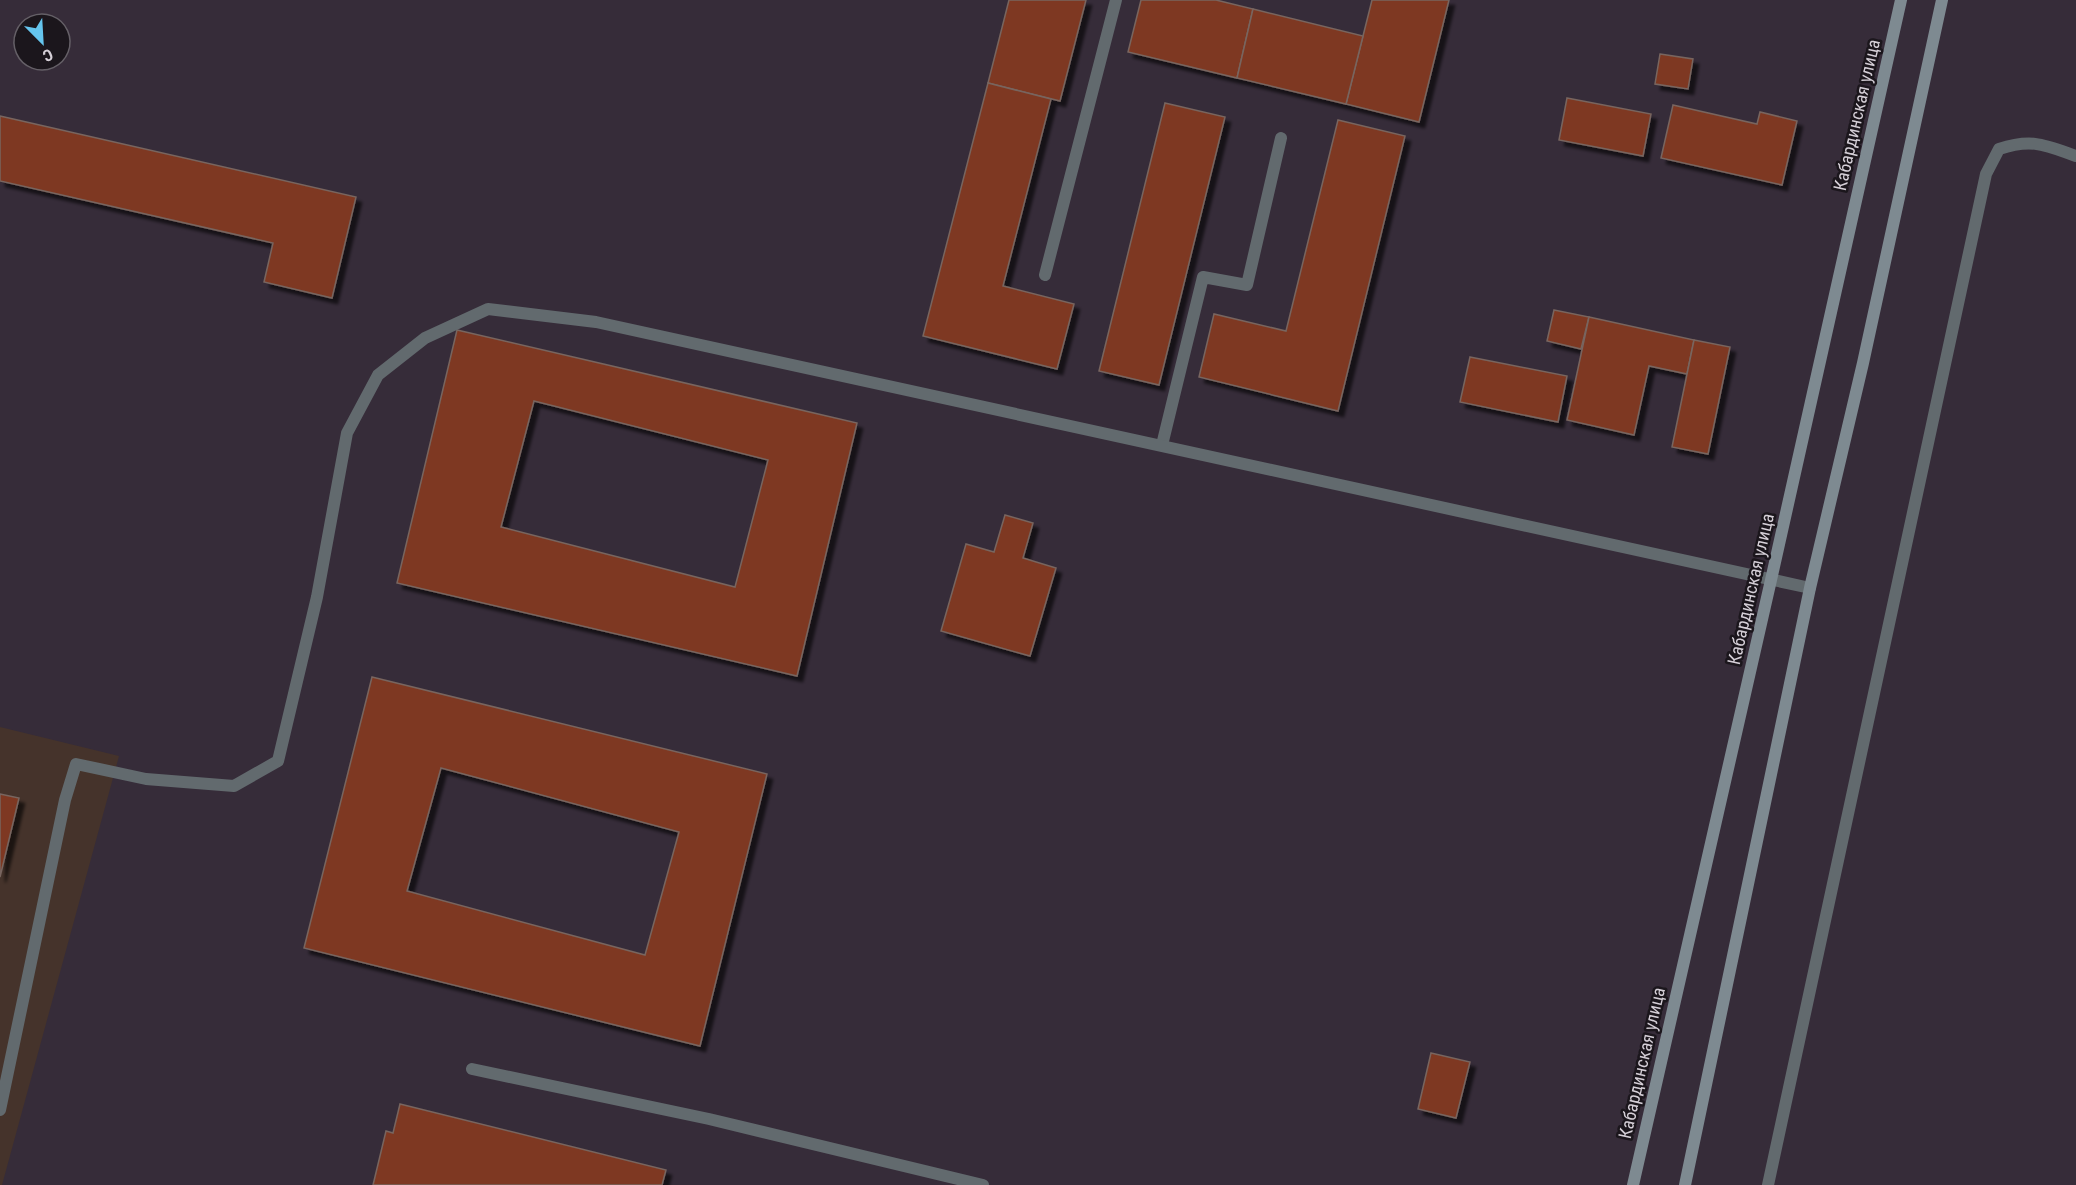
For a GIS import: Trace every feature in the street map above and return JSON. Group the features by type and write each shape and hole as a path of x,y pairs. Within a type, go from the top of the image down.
{"main road":[{"name":"Кабардинская улица","path":"1633,1185 1901,0"},
{"path":"1685,1185 1810,588 1863,363 1942,0"}],"lane":[{"path":"1045,275 1116,0"},
{"path":"1162,445 1203,277 1247,285 1281,138"},
{"path":"1768,1185 1986,174 1999,149 2017,143 2037,143 2076,156"},
{"path":"0,1110 65,800 76,764 146,778 234,786 278,761 317,597 347,433 378,375 425,338 488,309 596,322 1810,588"},
{"path":"472,1069 709,1119 983,1185"}],"shaded area":[{"path":"0,727 119,756 2,1185 0,1185"}],"building":[{"path":"1009,0 1086,0 1060,101 988,83"},
{"path":"1141,0 1216,0 1253,9 1237,78 1128,52"},
{"path":"1372,0 1449,0 1419,122 1346,104"},
{"path":"1253,9 1363,36 1346,104 1237,78"},
{"path":"1660,54 1693,59 1688,89 1655,84"},
{"path":"988,83 1051,99 1003,286 1074,304 1057,369 923,336"},
{"path":"1567,98 1651,114 1643,156 1559,140"},
{"path":"1165,103 1225,117 1159,385 1099,371"},
{"path":"1673,105 1757,124 1760,112 1797,121 1782,185 1661,158"},
{"path":"0,116 356,197 332,298 264,282 273,243 0,181"},
{"path":"1338,120 1405,136 1338,411 1199,377 1214,314 1286,331"},
{"path":"1554,310 1589,317 1581,349 1547,341"},
{"path":"1589,317 1694,340 1687,374 1649,366 1634,435 1567,420"},
{"path":"457,330 857,423 797,676 397,583","holes":["534,401 768,460 735,587 501,527"]},
{"path":"1694,340 1730,347 1708,454 1672,447"},
{"path":"1470,357 1567,376 1558,422 1460,402"},
{"path":"1005,515 1033,523 1023,558 1056,568 1030,656 941,631 966,544 994,552"},
{"path":"372,677 767,774 700,1046 304,948","holes":["441,768 679,832 645,955 407,891"]},
{"path":"0,794 19,798 0,877"},
{"path":"1431,1053 1470,1062 1456,1118 1418,1109"},
{"path":"400,1104 666,1170 662,1185 373,1185 386,1131 393,1133"}]}
